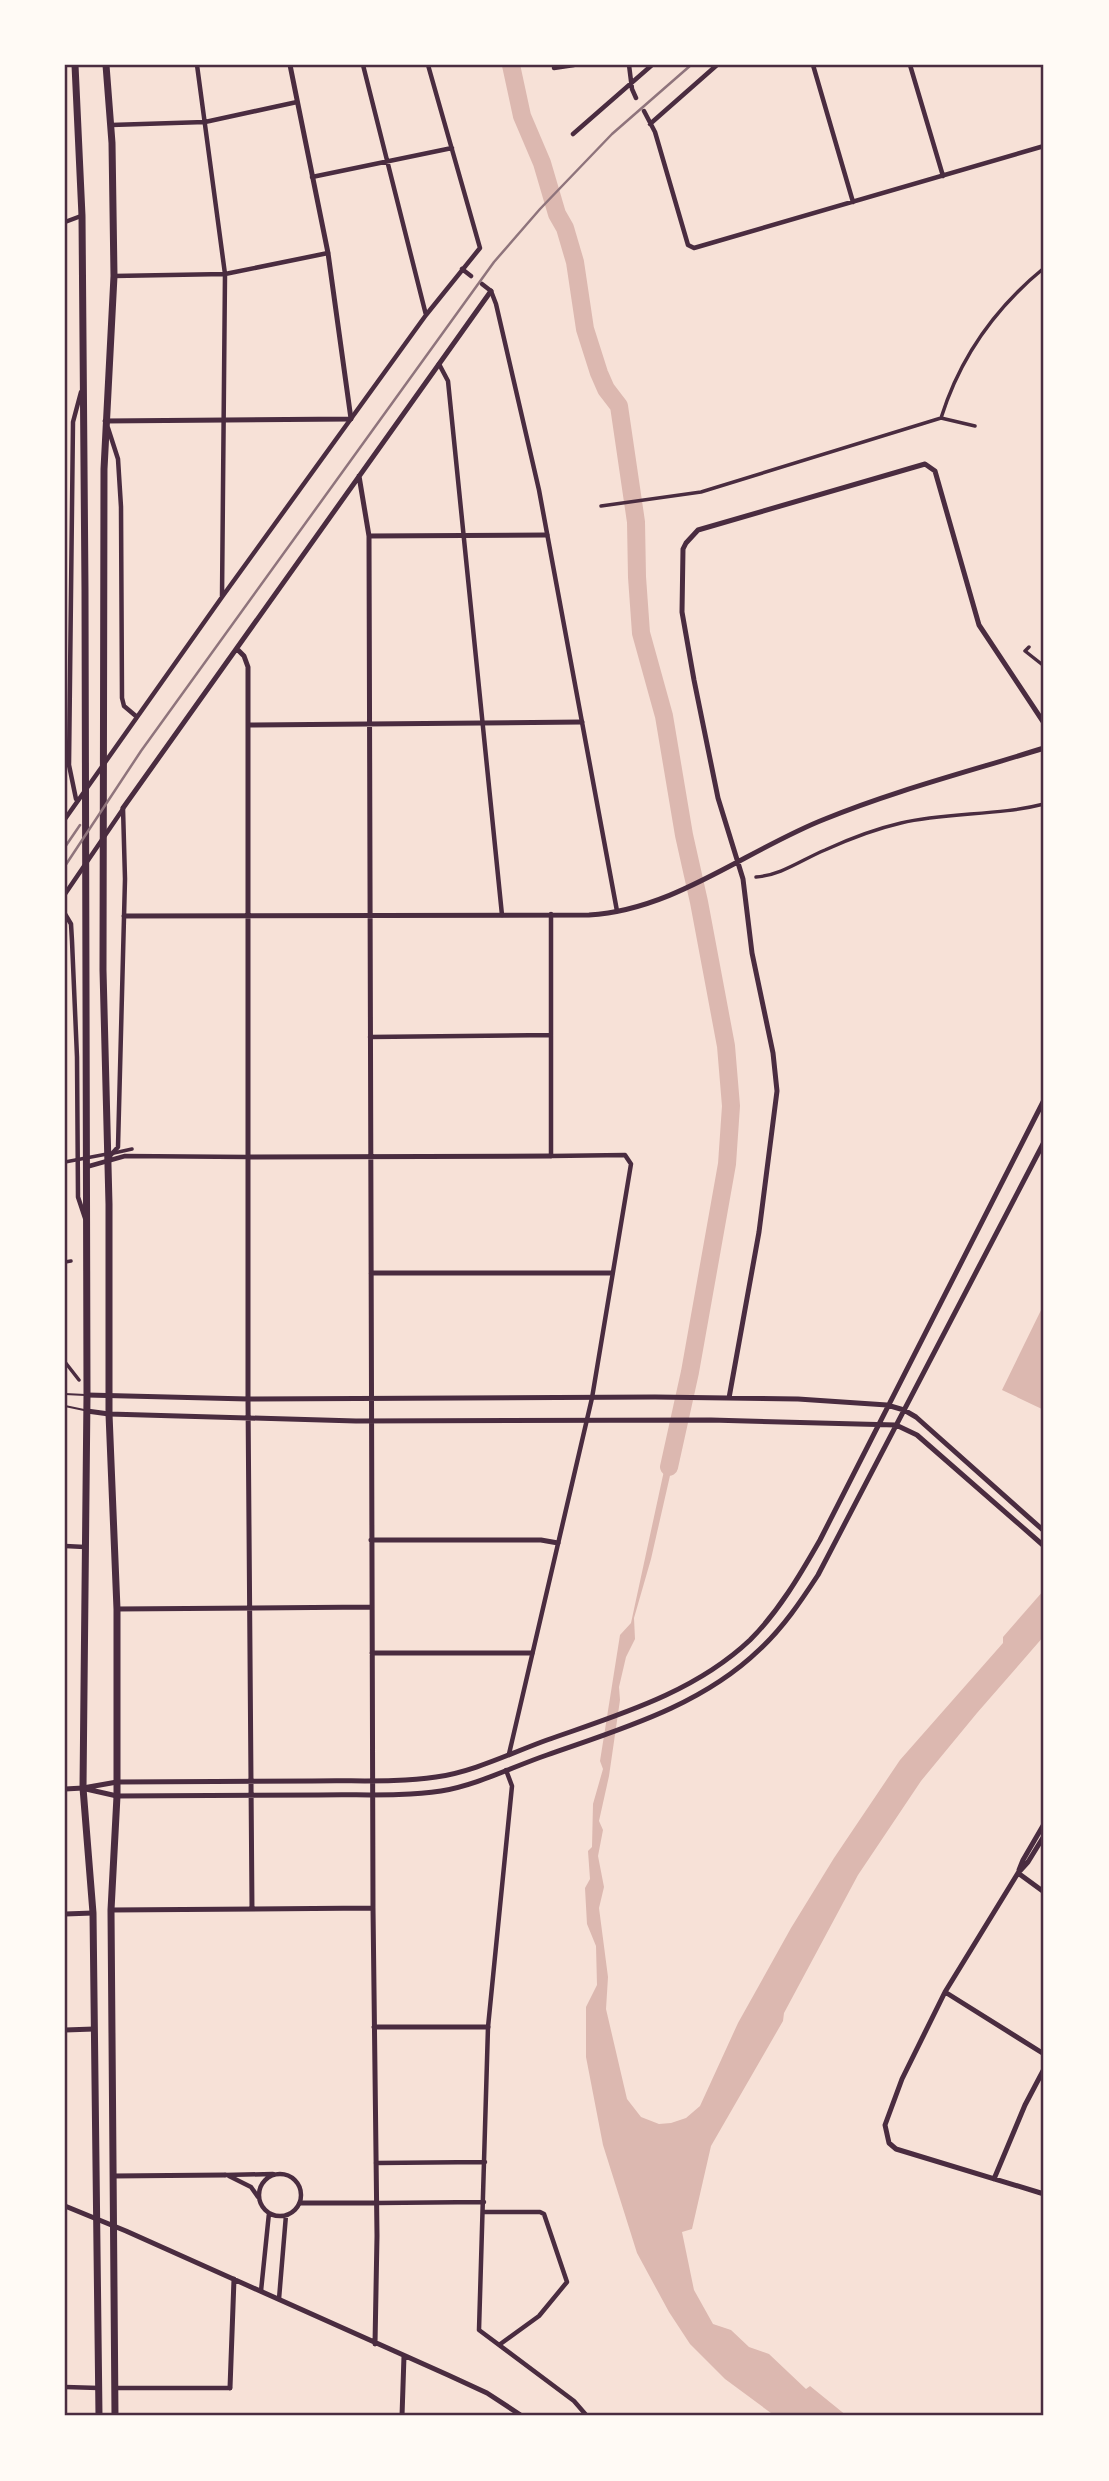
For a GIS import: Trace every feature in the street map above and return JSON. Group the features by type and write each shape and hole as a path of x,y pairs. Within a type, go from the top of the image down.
{"main road":[{"path":"75,65 82,216 85,590 87,1411 83,1788 93,1913 99,2416"},
{"path":"106,65 111,125 114,276 106,421 103,970 109,1204 109,1414 117,1609 117,1797 111,1910 115,2416"}],"street":[{"path":"197,65 225,274 222,597"},
{"path":"290,65 328,253 351,419"},
{"path":"363,65 426,316"},
{"path":"65,819 351,419 426,316 480,248 428,65"},
{"path":"554,68 574,65"},
{"path":"629,65 636,98"},
{"path":"573,134 652,65"},
{"path":"650,124 717,65"},
{"path":"813,65 853,202"},
{"path":"911,65 943,176"},
{"path":"111,125 205,122 297,102"},
{"path":"644,111 655,132 688,245 694,247 1044,146"},
{"path":"312,177 452,148"},
{"path":"65,222 82,216"},
{"path":"114,276 225,274 328,253"},
{"path":"942,418 951,387 981,335 1000,309 1044,268"},
{"path":"463,269 471,276"},
{"path":"482,284 491,291 536,477 618,912"},
{"path":"65,894 123,808 491,291"},
{"path":"439,364 448,381 502,915"},
{"path":"77,800 67,765 68,592 73,422 84,384"},
{"path":"601,506 701,492 942,418 975,426"},
{"path":"137,717 124,706 122,698 118,459 106,421 351,419"},
{"path":"65,422 73,422"},
{"path":"729,1398 760,1221 777,1091 752,953 743,879 718,798 682,612 683,549 686,542 698,530 925,464 930,466 935,471 979,625 1044,723"},
{"path":"359,477 369,536 372,1794 377,2203 375,2344"},
{"path":"369,536 547,535"},
{"path":"1029,647 1025,651 1044,666"},
{"path":"237,649 244,656 248,667 248,1399 252,1909"},
{"path":"248,724 582,722"},
{"path":"124,916 589,915 618,912 666,898 802,828 844,811 1044,748"},
{"path":"756,877 774,876 824,850 879,830 931,818 1006,811 1044,804"},
{"path":"106,1160 118,1147 124,916 123,808"},
{"path":"65,914 71,924 72,941 77,1057 78,1197 86,1223"},
{"path":"551,914 551,1156"},
{"path":"370,1037 551,1035"},
{"path":"65,1788 117,1782 438,1777 573,1731 682,1688 726,1660 751,1639 796,1581 1044,1100"},
{"path":"83,1788 117,1797 372,1794 442,1790 570,1747 690,1700 734,1672 785,1622 818,1575 1044,1142"},
{"path":"65,1161 132,1149"},
{"path":"86,1167 125,1156 625,1155 629,1158 631,1164 592,1398 509,1754"},
{"path":"65,1262 71,1261"},
{"path":"371,1273 612,1273"},
{"path":"65,1362 79,1380"},
{"path":"87,1395 248,1399 729,1398 887,1405 904,1410 925,1424 1044,1531"},
{"path":"87,1411 249,1419 711,1420 896,1425 917,1435 1044,1546"},
{"path":"371,1541 541,1540 558,1543"},
{"path":"65,1546 85,1547"},
{"path":"117,1609 372,1607"},
{"path":"372,1653 532,1653"},
{"path":"506,1770 512,1786 488,2027 479,2330 574,2401 587,2416"},
{"path":"1044,1824 1018,1873 946,1992 902,2079 885,2125 889,2143 896,2149 1044,2194"},
{"path":"1018,1873 1044,1836"},
{"path":"1018,1873 1044,1892"},
{"path":"111,1910 373,1908"},
{"path":"65,1914 93,1913"},
{"path":"946,1992 1044,2054"},
{"path":"374,2027 488,2027"},
{"path":"65,2030 94,2029"},
{"path":"994,2179 1025,2105 1044,2069"},
{"path":"376,2164 485,2162"},
{"path":"113,2176 275,2174 288,2175 298,2183 302,2196 300,2203 286,2215 269,2213 246,2184 225,2175"},
{"path":"259,2198 261,2185 275,2174"},
{"path":"300,2203 484,2202"},
{"path":"65,2206 487,2393 522,2416"},
{"path":"483,2212 544,2214 567,2282 538,2316 499,2345"},
{"path":"261,2291 269,2213"},
{"path":"279,2299 286,2215"},
{"path":"115,2388 230,2388 234,2279"},
{"path":"402,2416 404,2357"},
{"path":"65,2387 99,2388"}],"lane":[{"path":"65,1394 87,1395"},
{"path":"65,1406 87,1411"}],"shaded area":[{"path":"1044,1304 1044,1410 1002,1390"},
{"path":"670,1443 677,1445 651,1559 634,1618 635,1639 626,1657 619,1687 620,1700 609,1776 599,1821 603,1830 598,1856 604,1887 599,1908 608,1977 606,2009 627,2099 641,2117 659,2124 671,2123 686,2118 700,2106 738,2023 834,1858 900,1760 1003,1643 1003,1637 1044,1590 1044,1636 921,1781 858,1875 784,2013 783,2021 711,2146 692,2229 682,2232 694,2290 713,2324 731,2330 749,2347 769,2354 806,2389 810,2386 847,2416 775,2416 725,2379 690,2344 637,2253 603,2145 586,2057 586,2007 597,1985 596,1946 587,1924 585,1888 590,1879 588,1851 592,1847 593,1804 603,1769 600,1761 620,1635 631,1623"}],"waterway":[{"path":"511,65 522,116 542,163 575,262 585,329 606,389 619,406 636,522 641,633 664,716 684,835 726,1046 731,1106 727,1164 690,1372 669,1467"}],"railway":[{"path":"65,866 141,751 494,262 540,209 612,134 691,65"},
{"path":"65,847 80,825"}]}
